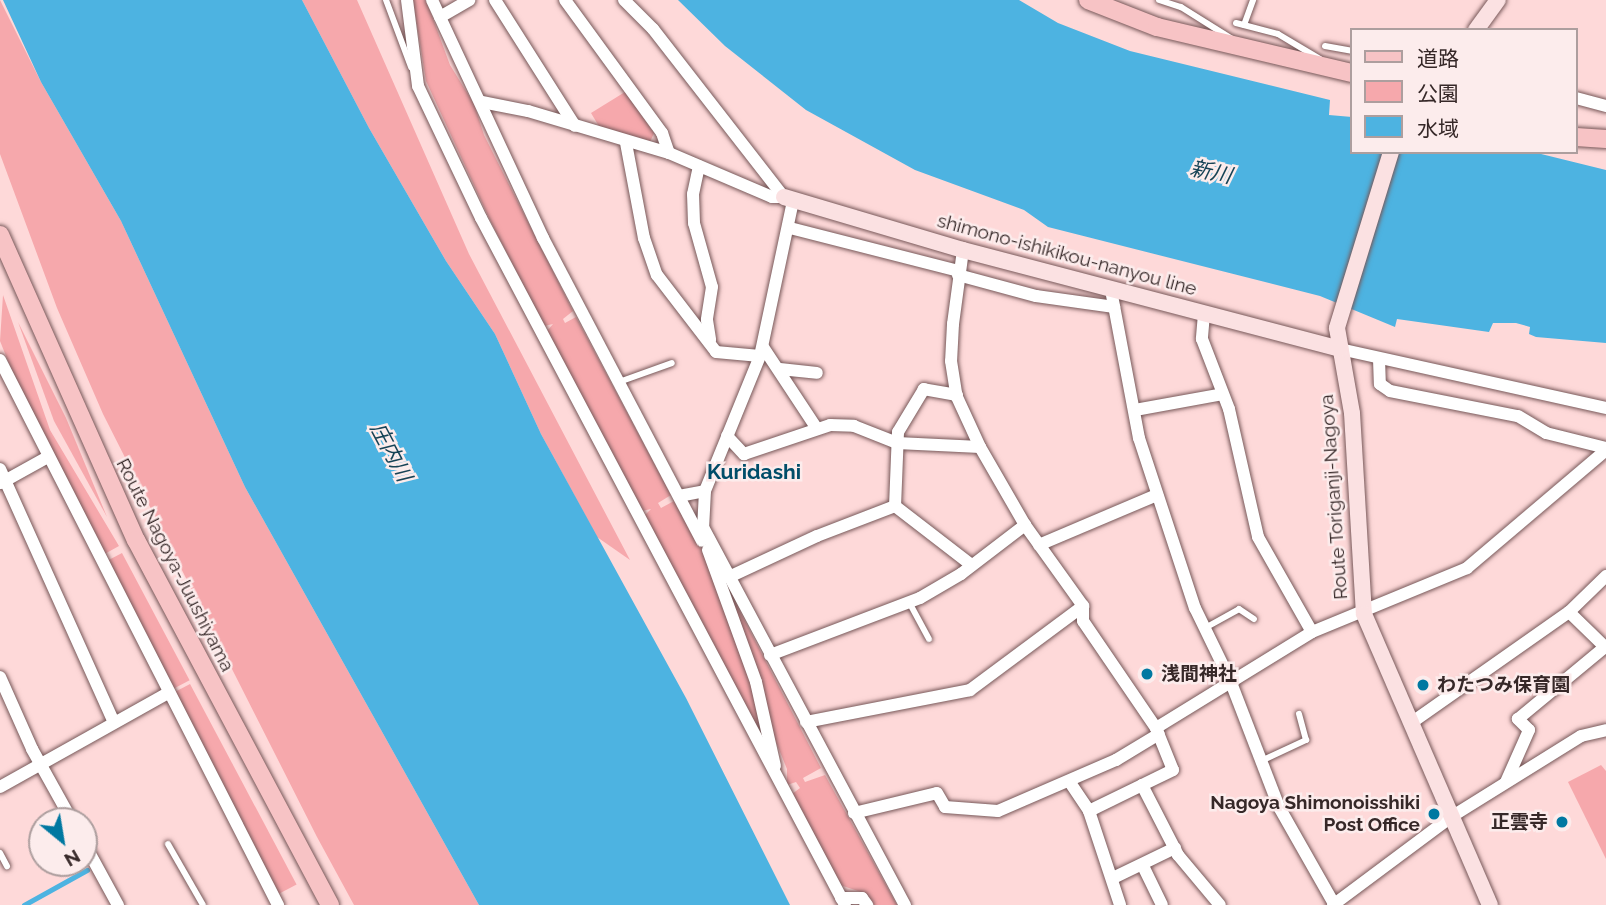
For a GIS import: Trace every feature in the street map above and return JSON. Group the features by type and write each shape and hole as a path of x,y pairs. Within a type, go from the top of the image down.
{"main road":[{"path":"1478,28 1499,0"},
{"path":"1091,1 1157,27 1350,72"},
{"path":"1578,136 1606,139"},
{"name":"Route Toriganji-Nagoya","path":"1390,154 1337,328 1352,413 1364,614 1490,905"},
{"name":"shimono-ishikikou-nanyou line","path":"789,199 963,250 1340,349"},
{"name":"Route Nagoya-Juushiyama","path":"0,235 136,540 330,905"}],"street":[{"path":"407,0 418,86 516,286 843,902 863,898 867,905"},
{"path":"432,0 482,102 492,134 708,554 756,682 775,773"},
{"path":"440,17 470,0"},
{"path":"495,0 575,126"},
{"path":"565,0 662,133 669,153"},
{"path":"624,0 653,29 789,199 790,228 762,351 705,491 708,554"},
{"path":"1578,99 1606,106"},
{"path":"482,102 669,153 772,197 789,199"},
{"path":"626,143 649,257 713,347 732,356 762,351"},
{"path":"699,166 693,194 694,223 712,287 707,320 713,347"},
{"path":"790,228 1036,296 1114,307"},
{"path":"963,250 951,361 957,395 980,447 1025,525 1083,606 1083,621 1157,731 1173,769 1089,811"},
{"path":"1111,289 1135,410 1157,495 1205,628 1230,680 1279,807 1334,904 1451,817 1581,736 1606,730"},
{"path":"1204,314 1202,339 1223,394 1258,537 1312,632"},
{"path":"1340,349 1606,408"},
{"path":"762,351 780,369 817,429"},
{"path":"1379,359 1380,384 1390,391 1518,415 1546,433 1606,449"},
{"path":"0,360 46,458 168,693 272,903"},
{"path":"780,369 817,373"},
{"path":"895,506 897,443 924,389 957,395"},
{"path":"1135,410 1223,394"},
{"path":"727,436 744,454 817,429 854,426 897,443 980,447"},
{"path":"854,813 937,793 945,807 998,811 1069,781 1157,731 1230,680 1312,632 1339,619 1364,614 1467,568 1606,449"},
{"path":"46,458 2,478 114,723"},
{"path":"679,496 705,491"},
{"path":"1039,545 1157,495"},
{"path":"895,506 970,564"},
{"path":"729,577 895,506"},
{"path":"770,655 909,602 961,574 970,564 1025,525"},
{"path":"706,536 905,905"},
{"path":"1411,723 1569,612 1606,576"},
{"path":"806,722 970,691 1083,606"},
{"path":"1506,782 1529,730 1518,719 1606,648 1569,612"},
{"path":"0,677 64,807"},
{"path":"0,787 168,693"},
{"path":"1069,781 1089,811 1120,905"},
{"path":"1142,785 1175,848 1220,905"},
{"path":"1113,878 1143,866 1175,848"},
{"path":"1143,866 1162,905"},
{"path":"98,869 118,905"}],"lane":[{"path":"386,0 418,86"},
{"path":"1159,0 1181,7 1238,46"},
{"path":"1253,0 1240,24 1278,34 1329,67"},
{"path":"1325,46 1350,51"},
{"path":"619,382 673,363"},
{"path":"909,602 929,639"},
{"path":"1205,628 1239,609 1254,619"},
{"path":"1261,761 1306,740 1299,714"},
{"path":"168,844 203,905"},
{"path":"0,853 8,866"}],"green space":[{"path":"0,0 41,82 121,221 245,487 479,905 354,905 317,837 103,414 57,308 0,154"},
{"path":"302,0 357,0 469,254 630,560 597,537 541,434 495,334 446,261 369,128"},
{"path":"413,0 425,0 450,65 474,104 484,135 573,311 563,319 565,323 576,317 671,495 658,503 661,508 674,501 705,556 752,683 771,752 644,516 651,509 642,511 547,331 553,324 544,326 490,220 426,81"},
{"path":"625,92 654,133 650,142 600,128 591,113"},
{"path":"3,295 50,430 119,546 101,556 26,406 0,341"},
{"path":"18,322 66,418 107,517 54,421"},
{"path":"122,553 190,680 171,690 103,563"},
{"path":"720,573 821,768 803,778 805,782 825,775 897,905 874,905 867,894 840,885 792,794 800,788 796,782 787,785 787,769 762,708"},
{"path":"190,684 297,884 278,894 171,694"},
{"path":"1601,765 1606,771 1606,859 1568,782"}],"water":[{"name":"庄内川","path":"3,0 302,0 369,128 446,261 495,334 541,434 686,698 790,905 479,905 245,487 121,221 41,82"},
{"name":"新川","path":"678,0 1019,0 1058,23 1130,51 1330,100 1329,115 1350,117 1350,154 1541,154 1606,170 1606,343 1536,337 1529,334 1530,327 1516,323 1493,323 1489,332 1397,319 1395,327 1320,296 1048,227 1024,210 915,170 806,110 725,46"}],"waterway":[{"path":"24,905 74,877"}],"place":[{"name":"浅間神社","path":"1147,674"},
{"name":"わたつみ保育園","path":"1423,685"},
{"name":"Nagoya Shimonoisshiki Post Office","path":"1434,814"},
{"name":"正雲寺","path":"1562,822"}],"district":[{"name":"Kuridashi","path":"754,472"}]}
